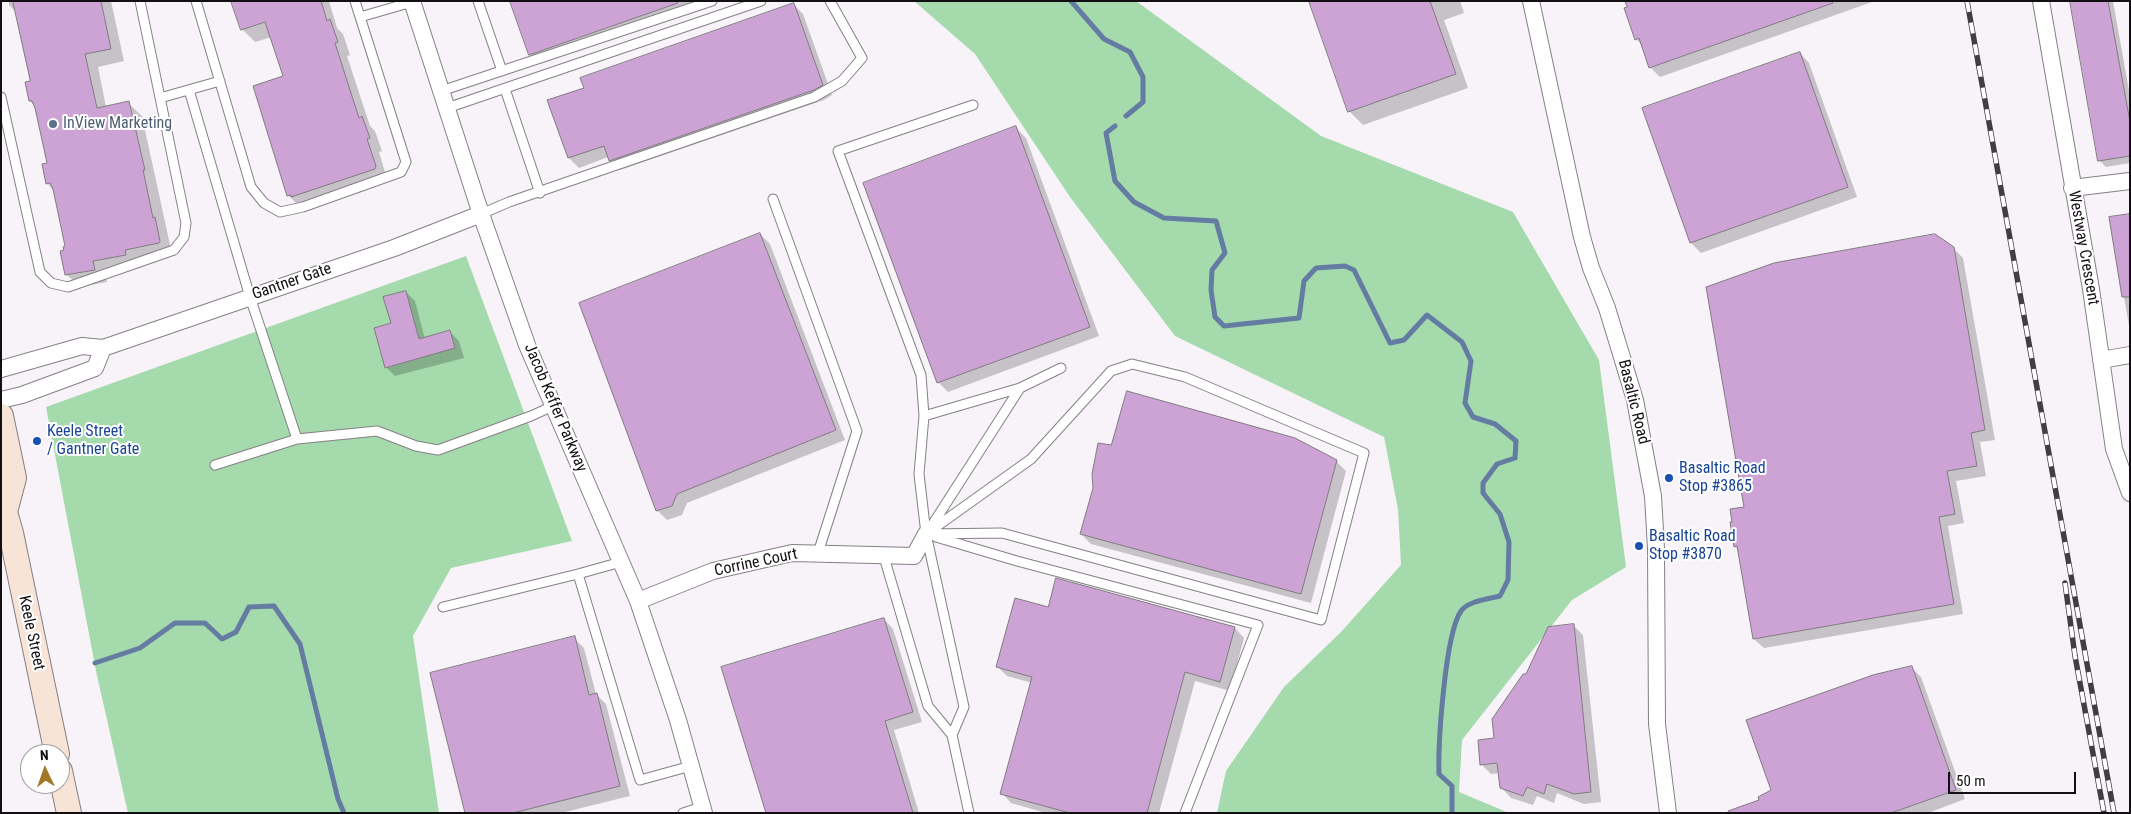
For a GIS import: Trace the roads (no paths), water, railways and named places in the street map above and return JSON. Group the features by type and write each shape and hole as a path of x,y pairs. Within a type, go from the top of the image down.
{"main road":[{"name":"Keele Street","path":"1,416 14,478 3,509 11,532 55,744"},
{"path":"65,794 69,813"}],"street":[{"name":"Basaltic Road","path":"1531,1 1582,238 1591,268 1607,308 1635,400 1654,496 1657,724 1668,813"},
{"name":"Westway Crescent","path":"2041,1 2091,289 2114,449 2130,493"},
{"name":"Jacob Keffer Parkway","path":"412,2 481,214 527,345 638,602 691,766 703,810"},
{"path":"2072,188 2130,181"},
{"name":"Gantner Gate","path":"1,369 82,346 103,348 385,251 481,214"},
{"path":"1,400 22,395 94,368 103,348"},
{"path":"2101,360 2130,355"},
{"name":"Corrine Court","path":"638,602 713,571 792,553 884,557 914,556 926,534"}],"lane":[{"path":"1,96 40,272 51,283 68,287 174,250 184,237 186,223 140,1"},
{"path":"196,1 250,187 264,203 280,212 302,207 402,172 406,162 355,1"},
{"path":"478,1 502,71"},
{"path":"441,91 712,1"},
{"path":"447,108 761,1"},
{"path":"481,214 509,202 540,193 814,97 842,82 862,58 830,1"},
{"path":"360,16 412,2"},
{"path":"160,98 220,81"},
{"path":"189,90 250,296 297,439"},
{"path":"504,90 540,193"},
{"path":"952,735 964,707 926,534 919,474 924,416 921,375 838,151 973,105"},
{"path":"773,199 857,431 818,553"},
{"path":"1132,364 1185,377 1364,452 1321,620 1002,533 926,534 1031,459 1111,371 1132,364"},
{"path":"924,416 1020,388 1061,368"},
{"path":"926,534 1020,388"},
{"path":"215,465 297,439 377,431 416,446 438,450 553,406"},
{"path":"926,534 1017,561 1258,625 1185,813"},
{"path":"884,557 928,706 952,735 969,813"},
{"path":"443,608 621,562"},
{"path":"578,574 640,780 691,766"},
{"path":"684,813 703,810"}],"waterway":[{"path":"1071,1 1104,39 1130,52 1143,77 1143,102 1126,116"},
{"path":"1115,126 1106,133 1115,181 1134,202 1164,218 1216,221 1225,253 1212,270 1211,290 1215,317 1224,326 1299,318 1304,281 1316,268 1345,266 1354,270 1390,343 1404,340 1427,315 1462,342 1471,361 1465,403 1473,417 1495,424 1516,441 1515,458 1497,464 1483,483 1483,493 1500,514 1509,542 1508,580 1500,596 1473,603 1461,611 1455,623 1447,665 1441,715 1439,774 1452,786 1452,813"},
{"path":"95,663 140,648 175,623 205,623 222,639 236,632 249,607 274,606 300,644 338,799 344,813"}],"railway":[{"path":"1967,1 2114,813"},
{"path":"2065,583 2075,656 2104,813"}],"place":[{"name":"InView Marketing","path":"53,124"},
{"name":"Keele Street / Gantner Gate","path":"37,441"},
{"name":"Basaltic Road Stop #3865","path":"1669,478"},
{"name":"Basaltic Road Stop #3870","path":"1639,546"}]}
